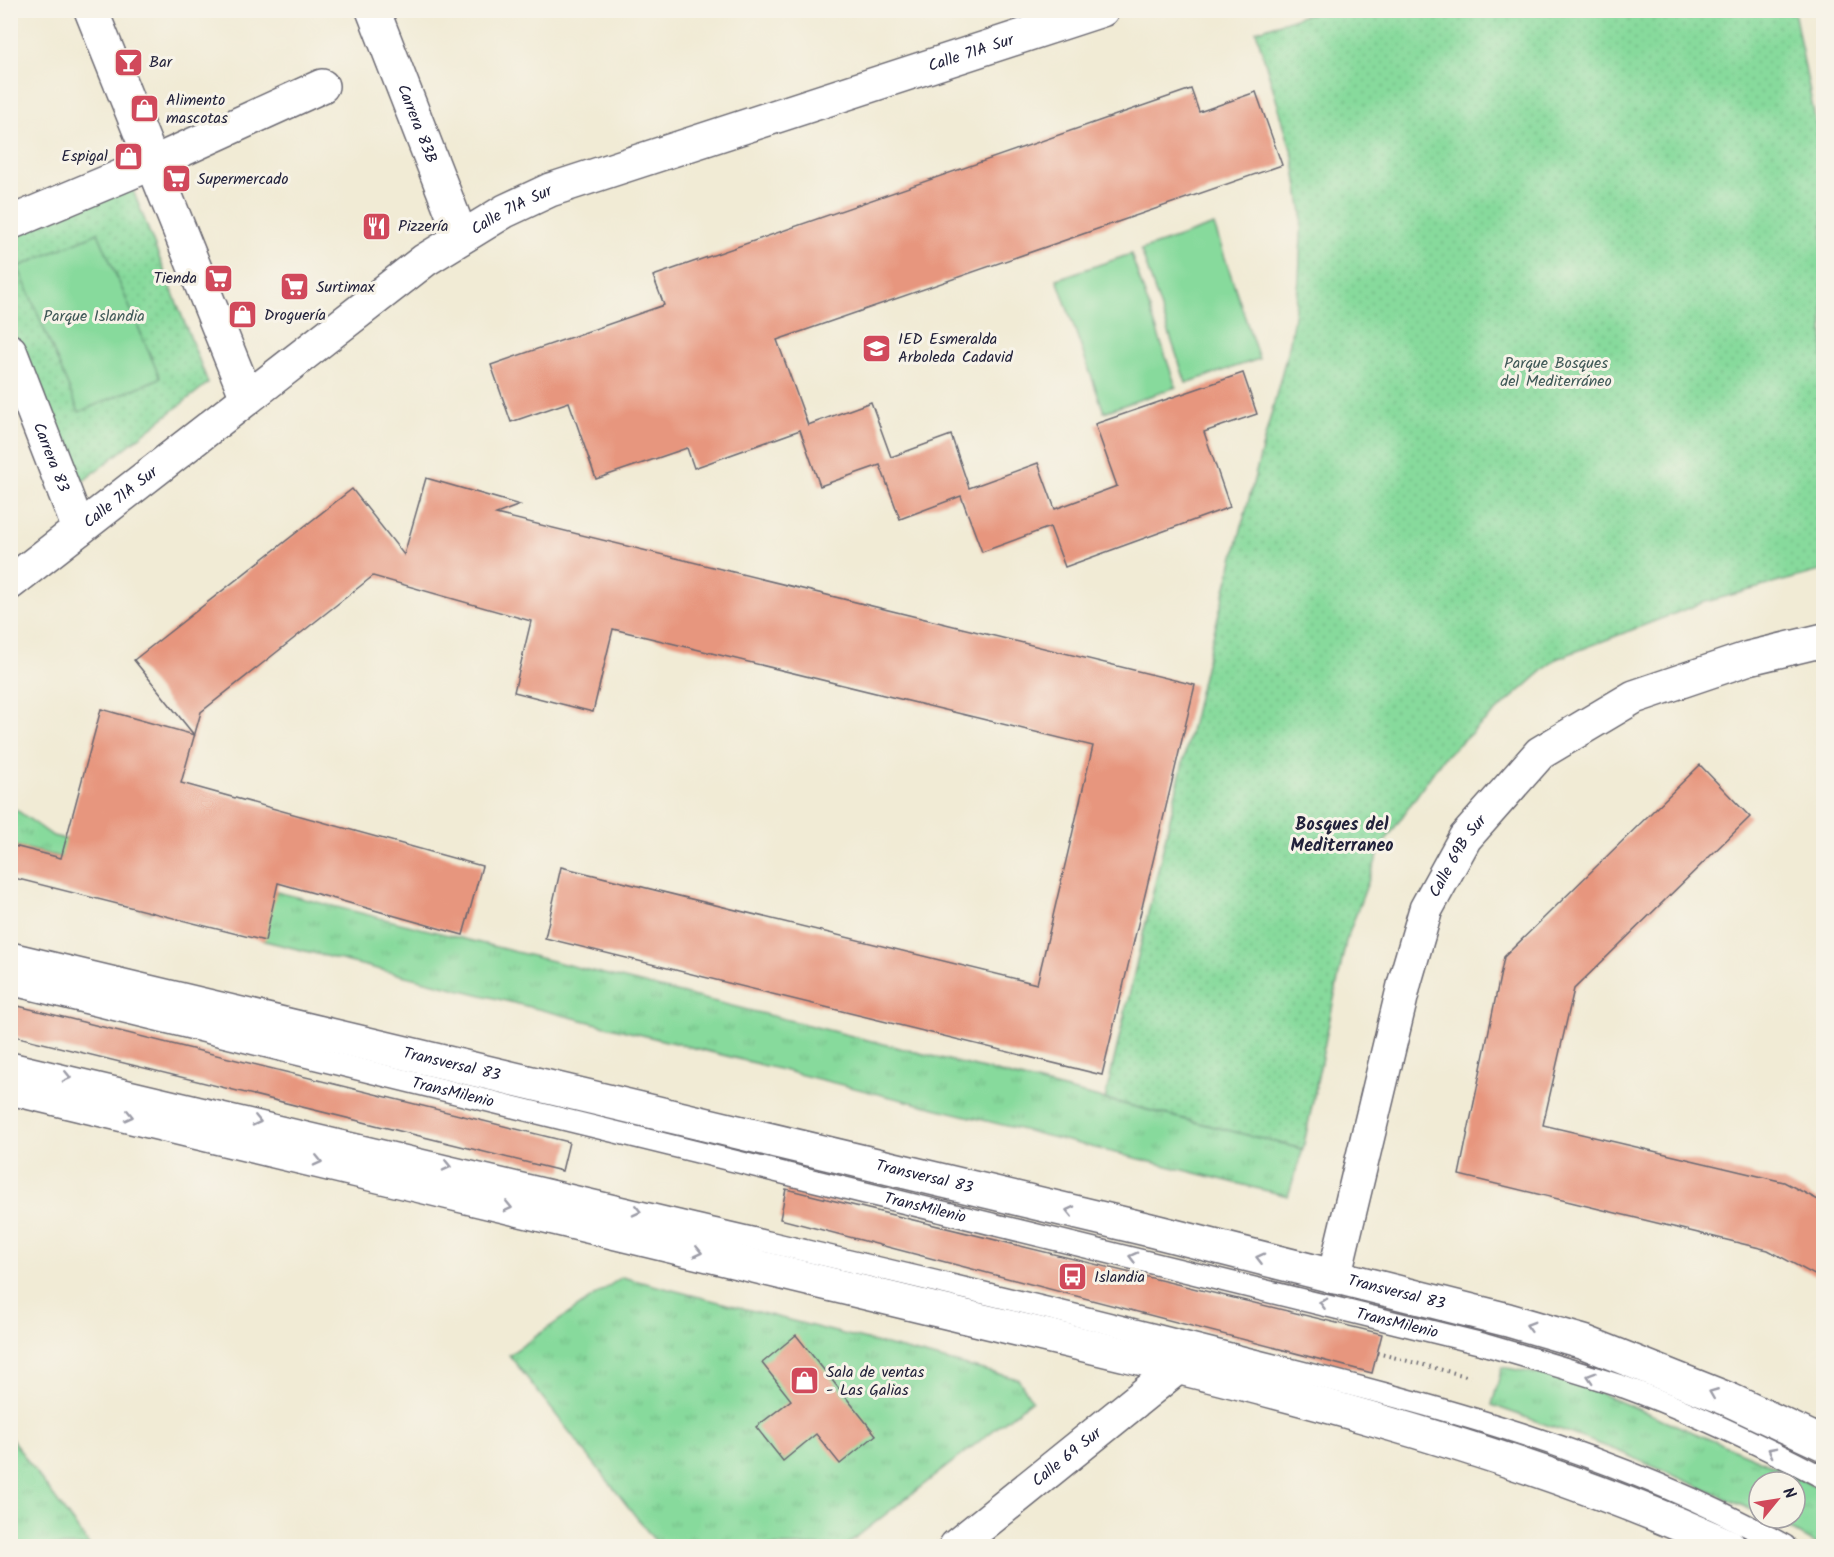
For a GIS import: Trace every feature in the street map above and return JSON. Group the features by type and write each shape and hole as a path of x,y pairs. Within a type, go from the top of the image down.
{"main road":[{"path":"91,10 247,398"},
{"name":"Carrera 83B","path":"373,10 461,236"},
{"name":"Calle 71A Sur","path":"10,583 425,260 461,236 549,190 1102,10"},
{"path":"10,224 153,163 322,86"},
{"name":"Carrera 83","path":"11,356 79,529"},
{"name":"Calle 69B Sur","path":"1334,1277 1405,981 1426,909 1465,838 1540,753 1634,697 1749,658 1824,640"},
{"name":"Transversal 83","path":"10,959 1139,1227 1508,1320 1584,1342 1730,1400 1824,1444"},
{"path":"10,1088 1178,1367 1504,1458 1607,1495 1729,1546"},
{"name":"Calle 69 Sur","path":"956,1546 1178,1367"}],"lane":[{"name":"TransMilenio","path":"10,984 1468,1340 1653,1399 1755,1442 1824,1478"},
{"path":"10,1063 1062,1311 1380,1394 1522,1433 1682,1495 1785,1546"}],"path":[{"path":"1377,1353 1470,1377"}],"green space":[{"name":"Parque Bosques del Mediterráneo","path":"1317,11 1794,11 1823,160 1824,570 1702,603 1556,659 1443,758 1381,847 1346,941 1303,1149 1105,1099 1206,663 1290,342 1299,281 1302,213 1293,156 1256,31"},
{"name":"Parque Islandia","path":"131,185 208,383 78,485 11,326 10,237"},
{"path":"1214,225 1259,359 1186,383 1141,250"},
{"path":"98,233 160,378 79,412 18,267"},
{"path":"1131,254 1176,387 1104,412 1057,279"},
{"path":"11,806 53,836 1303,1149 1288,1196 265,941 158,885 151,913 112,901 118,871 11,845"},
{"path":"622,1277 1018,1379 1032,1400 845,1546 659,1546 509,1355"},
{"path":"1502,1367 1566,1379 1783,1470 1747,1470 1747,1508 1618,1451 1492,1405"},
{"path":"11,1438 90,1546 11,1546"},
{"path":"1807,1482 1823,1492 1823,1546 1791,1530 1807,1530"}],"building":[{"path":"1191,89 1199,112 1256,92 1282,165 777,340 808,425 871,402 891,457 951,435 969,488 1038,463 1055,509 1117,486 1095,424 1243,373 1257,414 1204,432 1230,507 1065,567 1050,527 982,552 961,496 900,519 880,465 820,486 800,430 694,468 687,448 596,479 569,402 511,422 491,365 664,305 653,276"},
{"path":"426,478 520,505 496,514 1195,685 1102,1075 545,938 561,867 1037,984 1093,746 613,629 593,712 514,692 531,621 373,576 201,712 181,783 482,866 463,935 278,883 265,941 10,877 10,845 61,858 101,709 194,735 134,660 352,489 404,555"},
{"path":"1700,765 1750,817 1574,989 1543,1125 1784,1182 1824,1203 1824,1280 1768,1250 1459,1175 1504,957"},
{"path":"10,1004 569,1142 562,1171 10,1035"},
{"name":"Islandia","path":"786,1189 1382,1334 1372,1373 780,1219"},
{"name":"Sala de ventas - Las Galias","path":"796,1335 876,1435 840,1464 816,1434 783,1461 756,1427 791,1400 762,1363"}],"place":[{"name":"Bar","path":"128,62"},
{"name":"Alimento mascotas","path":"145,109"},
{"name":"Espigal","path":"129,156"},
{"name":"Supermercado","path":"176,179"},
{"name":"Pizzería","path":"377,226"},
{"name":"Tienda","path":"218,278"},
{"name":"Surtimax","path":"295,287"},
{"name":"Droguería","path":"243,315"},
{"name":"IED Esmeralda Arboleda Cadavid","path":"877,348"},
{"name":"Islandia","path":"1073,1277"},
{"name":"Sala de ventas - Las Galias","path":"805,1381"}],"district":[{"name":"Bosques del Mediterraneo","path":"1342,835"}]}
